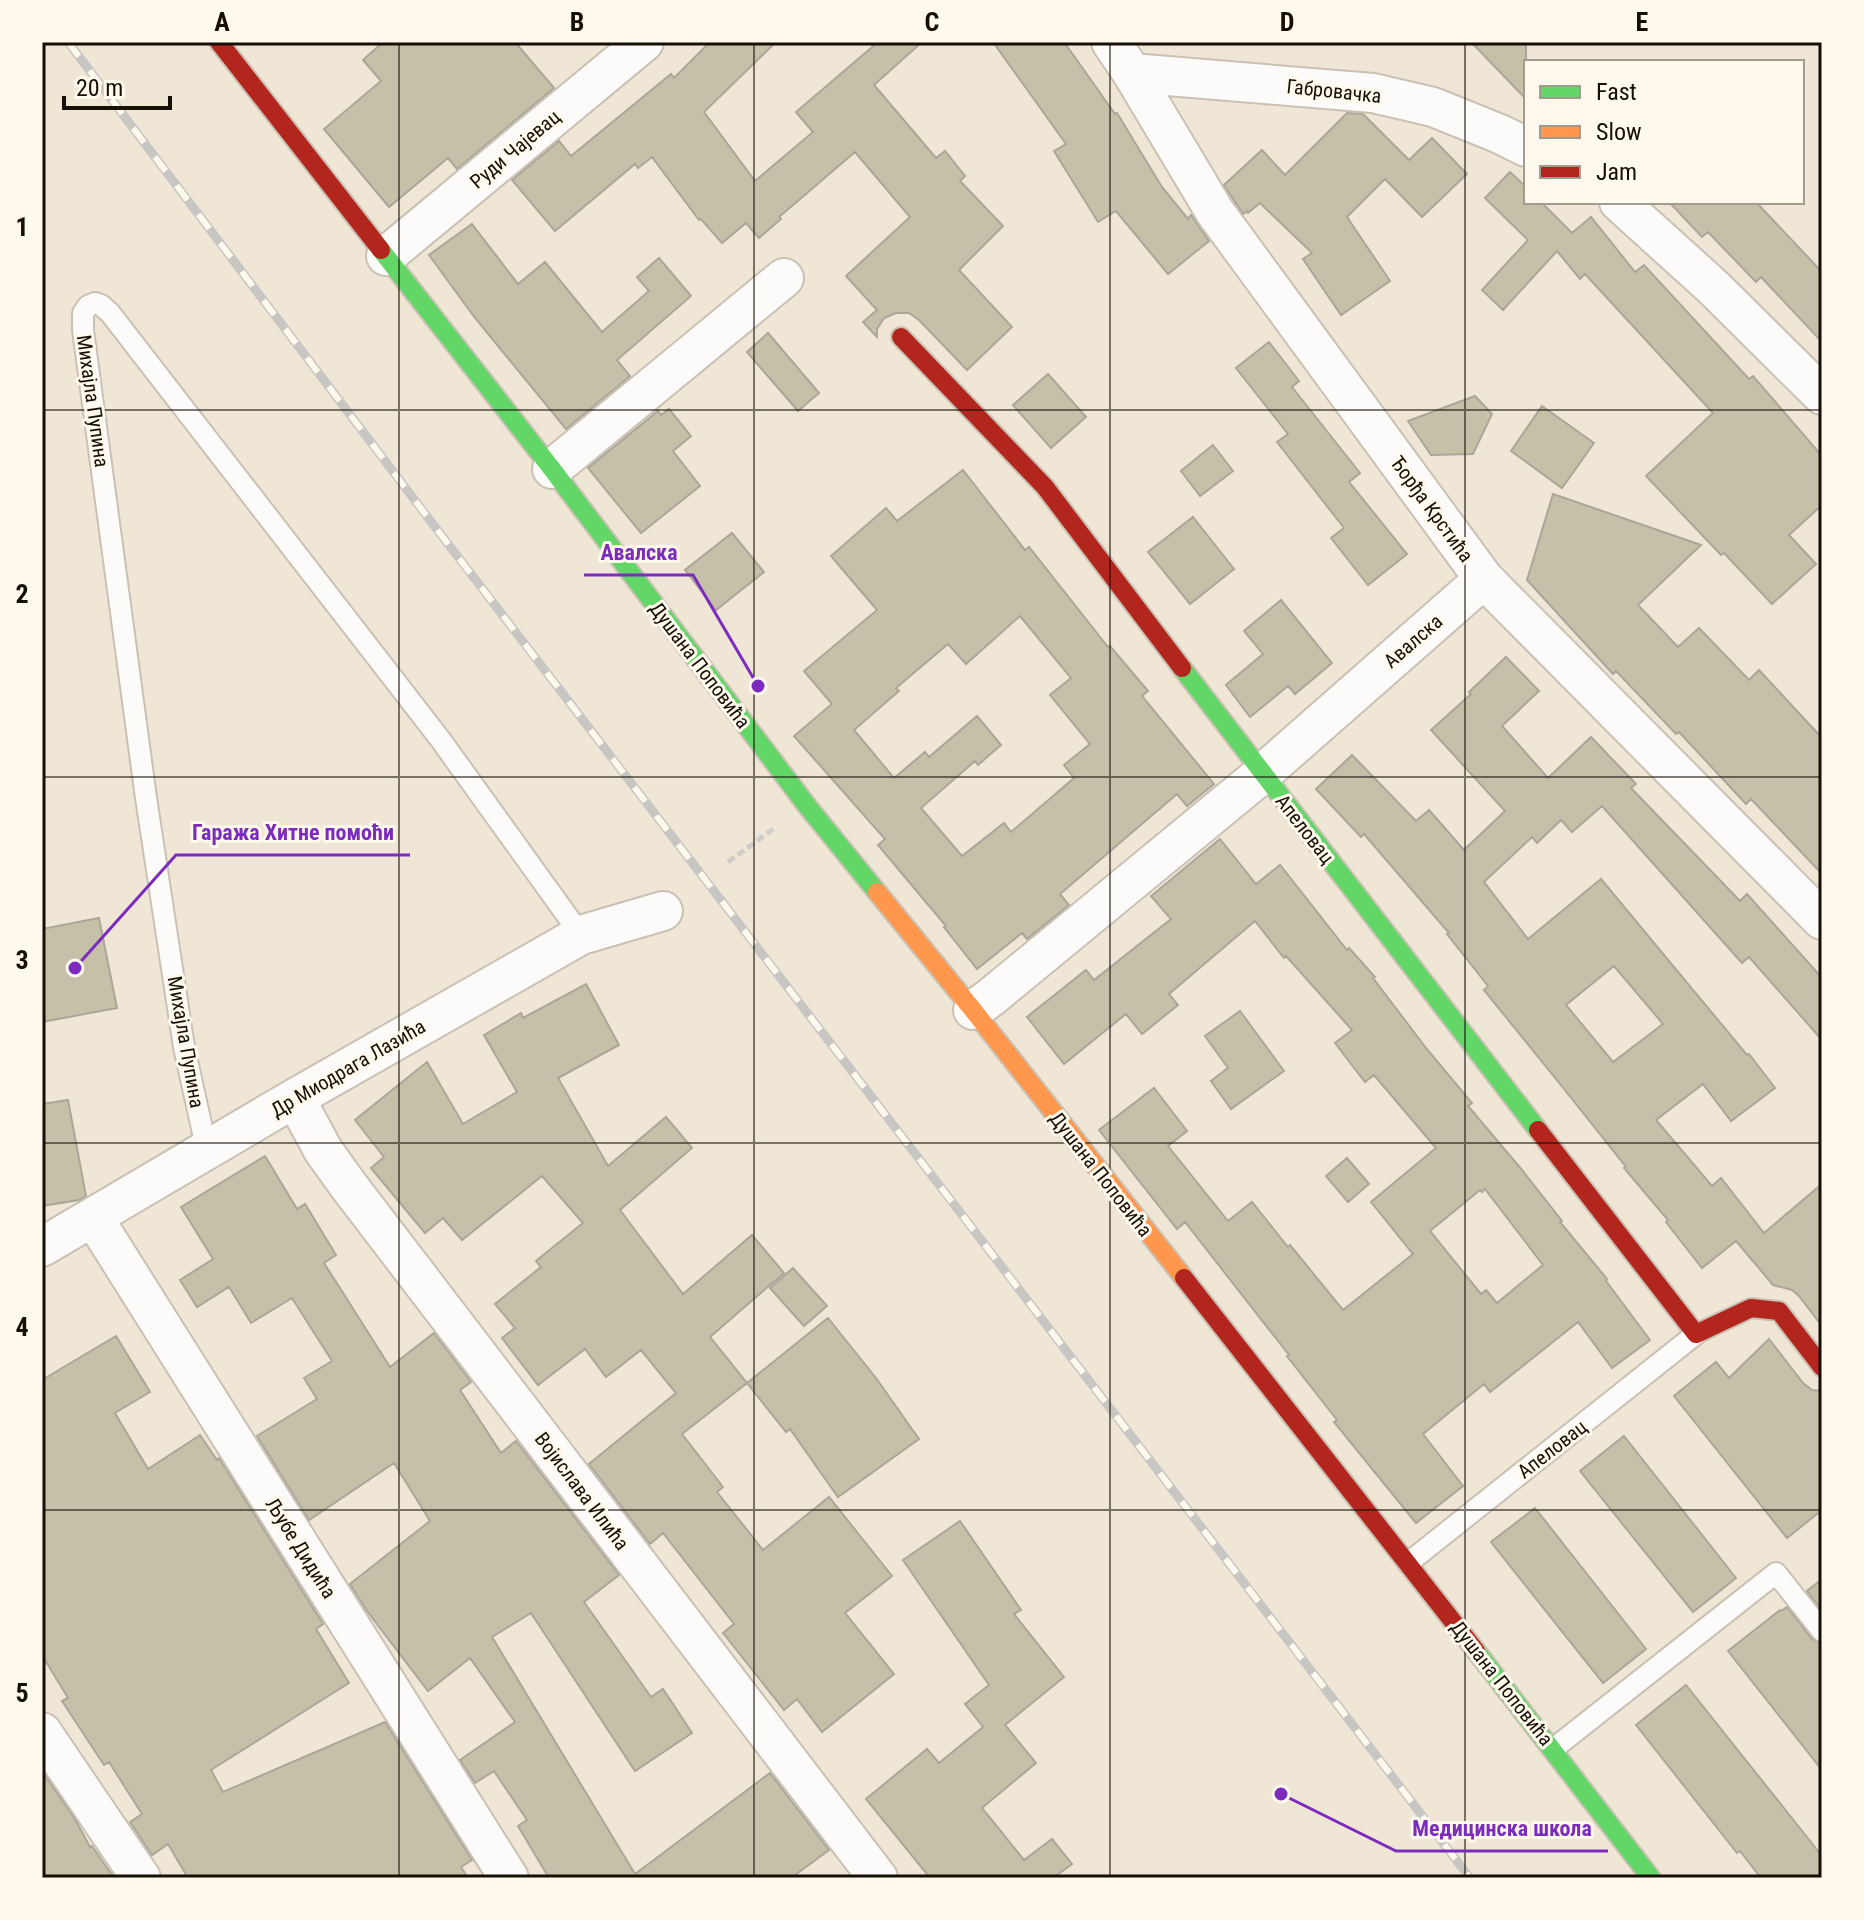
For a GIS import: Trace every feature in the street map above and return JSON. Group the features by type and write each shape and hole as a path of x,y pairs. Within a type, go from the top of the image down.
{"street":[{"name":"Душана Поповића","path":"219,42 552,469 808,807 973,1010 1408,1563 1651,1878"},
{"name":"Руди Чајевац","path":"386,256 644,42"},
{"name":"Ђорђа Крстића","path":"1111,42 1215,212 1484,579 1822,920"},
{"name":"Габровачка","path":"1132,73 1373,93 1433,107 1524,146"},
{"path":"1621,204 1714,288 1822,395"},
{"path":"552,469 784,278"},
{"name":"Апеловац","path":"901,337 1045,487 1262,774 1696,1334 1751,1308 1779,1311 1822,1367"},
{"name":"Авалска","path":"973,1010 1262,774 1484,579"},
{"name":"Др Миодрага Лазића","path":"42,1247 581,935 663,911"},
{"name":"Војислава Илића","path":"295,1098 323,1150 348,1185 878,1878"},
{"name":"Љубе Дидића","path":"93,1217 509,1878"},
{"path":"42,1732 141,1878"}],"lane":[{"name":"Михајла Пупина","path":"207,1151 184,1047 146,798 82,321 88,306 95,303 110,313 440,739 581,935"},
{"name":"Апеловац","path":"1408,1563 1696,1334"},
{"path":"1553,1749 1776,1573 1822,1631"}],"path":[{"path":"728,862 763,834"}],"building":[{"path":"383,42 515,42 554,88 457,169 448,158 389,207 324,129 381,81 363,60"},
{"path":"710,42 776,42 704,112 755,181 813,132 796,112 878,42 922,42 874,85 936,158 945,151 965,176 960,181 1003,226 959,270 1012,327 967,370 909,313 896,313 884,318 877,329 877,337 863,322 877,310 846,276 910,217 855,152 759,238 746,223 722,243 699,220 652,157 638,168 635,164 555,231 512,180 559,141 571,156 671,74 674,78"},
{"path":"993,42 1064,42 1117,113 1162,187 1188,219 1191,215 1209,241 1168,274 1116,211 1098,222 1054,151 1066,144"},
{"path":"1471,42 1526,42 1524,97"},
{"path":"1347,113 1363,114 1409,160 1432,138 1467,174 1422,217 1385,179 1347,217 1390,281 1341,315 1303,259 1312,253 1260,203 1243,214 1224,185 1262,150 1285,175"},
{"path":"1510,172 1524,185 1524,204 1543,204 1572,233 1591,217 1635,272 1644,265 1749,379 1753,376 1822,456 1822,505 1789,535 1816,564 1772,604 1646,476 1713,413 1585,274 1580,279 1557,251 1503,310 1482,290 1528,240 1485,198"},
{"path":"1671,204 1758,204 1822,272 1822,342 1761,277 1756,282 1708,232 1702,237"},
{"path":"472,224 518,284 545,262 602,332 649,291 637,277 659,258 691,296 617,360 630,376 566,429 475,318 429,255"},
{"path":"768,333 819,393 798,411 747,352"},
{"path":"1269,342 1299,381 1292,387 1360,473 1349,482 1407,554 1368,585 1331,538 1344,528 1277,442 1288,434 1236,368"},
{"path":"1048,374 1086,417 1051,448 1013,405"},
{"path":"1475,396 1492,414 1473,454 1431,455 1408,421"},
{"path":"1542,406 1594,443 1562,488 1511,451"},
{"path":"669,409 691,436 673,451 700,486 641,533 588,468 658,411 661,415"},
{"path":"1213,445 1233,471 1200,496 1181,471"},
{"path":"963,470 1025,550 1029,547 1108,647 1148,691 1142,696 1214,784 1187,806 1177,794 1060,894 1069,905 1027,939 1022,933 977,969 946,926 878,845 885,839 794,736 832,704 804,671 877,610 831,556 886,508 897,521","holes":["1020,616 1071,678 1050,695 1090,744 1064,765 1074,778 1011,832 1004,823 962,856 921,808 975,761 978,765 1001,745 977,716 929,757 925,752 894,778 854,730 899,691 896,688 948,644 966,664"]},
{"path":"1553,494 1701,545 1638,605 1678,647 1699,628 1749,680 1759,670 1822,738 1822,874 1751,799 1746,804 1679,732 1676,734 1616,671 1613,674 1527,580"},
{"path":"1193,517 1234,569 1190,604 1148,552"},
{"path":"732,533 764,572 716,610 685,570"},
{"path":"1281,600 1332,663 1295,694 1288,686 1250,717 1226,685 1263,654 1244,631"},
{"path":"1506,657 1539,691 1502,726 1548,778 1591,737 1636,784 1631,788 1740,901 1747,894 1822,978 1822,1040 1749,957 1742,963 1602,806 1572,832 1561,820 1537,843 1532,837 1484,882 1528,939 1601,879 1775,1088 1731,1121 1703,1084 1656,1120 1712,1186 1721,1178 1764,1233 1822,1184 1822,1326 1792,1290 1773,1285 1736,1241 1702,1268 1666,1222 1668,1220 1484,990 1488,986 1449,933 1364,834 1361,837 1316,789 1352,755 1416,821 1429,810 1464,850 1505,811 1431,730 1471,694 1469,692","holes":["1614,966 1663,1024 1613,1062 1566,1005"]},
{"path":"1220,839 1256,884 1280,865 1347,950 1349,948 1375,977 1426,1048 1472,1103 1468,1106 1562,1221 1650,1340 1612,1368 1578,1322 1490,1392 1484,1384 1423,1434 1463,1486 1416,1523 1334,1422 1337,1420 1289,1355 1185,1222 1177,1229 1099,1130 1154,1088 1187,1131 1168,1146 1228,1221 1252,1202 1343,1310 1413,1254 1371,1202 1436,1148 1374,1075 1365,1082 1335,1043 1352,1030 1286,956 1284,958 1255,921 1169,994 1178,1005 1142,1034 1126,1014 1064,1064 1027,1017 1086,970 1094,980 1171,919 1151,896","holes":["1485,1189 1543,1265 1497,1303 1486,1290 1481,1294 1430,1231"]},
{"path":"99,918 117,1008 42,1022 42,929"},
{"path":"586,984 619,1045 558,1078 608,1166 666,1117 692,1148 620,1210 683,1294 752,1235 784,1273 710,1337 747,1383 682,1434 723,1487 717,1492 763,1550 829,1497 892,1576 845,1613 894,1674 822,1732 797,1699 784,1710 723,1633 734,1624 663,1533 650,1544 589,1464 676,1393 641,1350 606,1377 585,1349 538,1385 502,1338 515,1328 495,1304 541,1267 536,1261 583,1223 542,1176 462,1240 443,1218 425,1233 371,1168 384,1157 355,1120 427,1062 463,1124 517,1092 484,1035 521,1013 523,1018"},
{"path":"1240,1011 1284,1071 1231,1109 1211,1081 1228,1068 1205,1036"},
{"path":"68,1100 86,1196 42,1206 42,1104"},
{"path":"265,1156 297,1209 305,1204 336,1255 324,1263 390,1367 434,1333 471,1382 460,1390 501,1453 516,1441 619,1575 584,1602 651,1697 663,1689 692,1733 635,1771 531,1613 492,1637 635,1874 770,1773 829,1850 791,1878 549,1878 518,1826 527,1820 494,1771 475,1783 460,1760 515,1722 470,1658 428,1691 350,1584 430,1521 394,1463 309,1520 257,1436 317,1399 304,1378 332,1361 292,1298 251,1323 229,1287 197,1307 180,1280 213,1259 181,1207"},
{"path":"1347,1158 1369,1184 1348,1202 1326,1176"},
{"path":"793,1268 827,1306 804,1326 770,1288"},
{"path":"828,1318 919,1439 838,1497 790,1429 786,1432 747,1383"},
{"path":"116,1336 150,1392 115,1413 148,1469 200,1435 217,1460 219,1458 323,1624 316,1629 349,1683 211,1770 223,1792 385,1722 472,1860 461,1867 468,1878 188,1878 168,1844 152,1855 130,1822 142,1814 109,1762 104,1765 62,1701 68,1698 42,1655 42,1380"},
{"path":"1769,1339 1803,1383 1812,1390 1822,1391 1822,1510 1787,1538 1674,1396 1716,1362 1729,1378"},
{"path":"1624,1436 1736,1578 1693,1612 1580,1471"},
{"path":"1535,1508 1646,1649 1603,1683 1491,1542"},
{"path":"960,1521 1021,1610 1014,1614 1064,1677 1005,1725 1036,1763 982,1808 1024,1860 1052,1839 1072,1864 1053,1878 930,1878 866,1799 927,1749 939,1763 983,1727 965,1704 989,1685 903,1560"},
{"path":"1822,1579 1822,1610 1807,1591"},
{"path":"1787,1607 1812,1639 1822,1644 1822,1770 1728,1651"},
{"path":"1686,1685 1822,1856 1822,1878 1761,1878 1740,1851 1737,1853 1636,1725"},
{"path":"42,1771 90,1847 114,1878 42,1878"}],"railway":[{"path":"68,42 432,523 1470,1878"}],"traffic: fast":[{"path":"381,250 552,469 808,807 877,892"},
{"path":"1182,668 1538,1130"},
{"path":"1476,1651 1651,1878"}],"traffic: slow":[{"path":"877,892 1184,1278"}],"traffic: jam":[{"path":"219,42 381,250"},
{"path":"901,337 1045,487 1182,668"},
{"path":"1538,1130 1696,1334 1751,1308 1779,1311 1822,1367"},
{"path":"1184,1278 1476,1651"}],"place":[{"name":"Авалска","path":"758,686"},
{"name":"Гаража Хитне помоћи","path":"75,968"},
{"name":"Медицинска школа","path":"1281,1794"}]}
